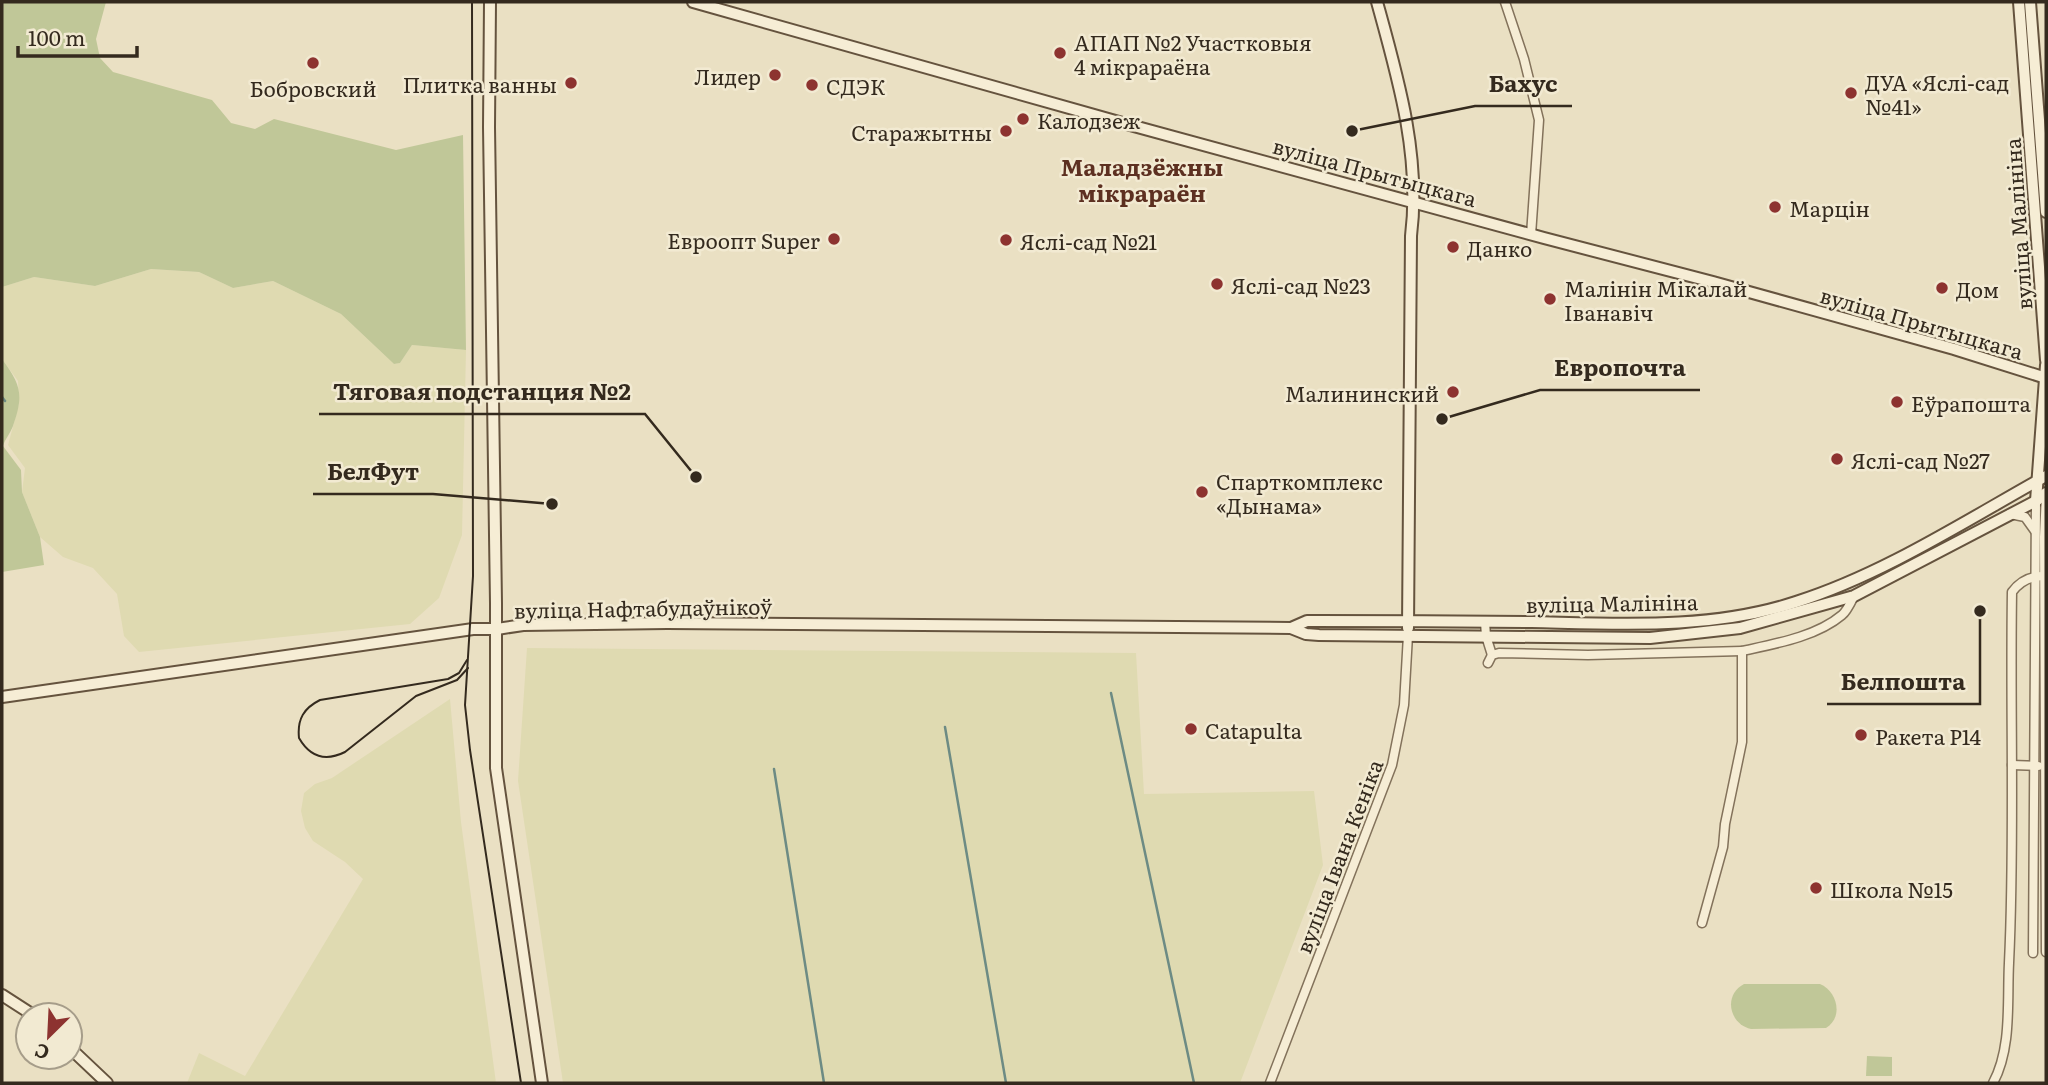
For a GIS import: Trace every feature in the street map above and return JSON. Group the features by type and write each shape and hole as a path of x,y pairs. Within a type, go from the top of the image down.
{"main road":[{"name":"вуліца Нафтабудаўнікоў","path":"491,2 489,127 497,629 523,625 667,623 1291,628 1311,635 1408,635"},
{"name":"вуліца Прытыцкага","path":"693,2 1119,122 1941,345 2046,378"},
{"path":"1377,2 1401,94 1414,168 1415,202 1411,236 1408,635"},
{"name":"вуліца Малініна","path":"1408,635 1650,638 1740,628 1854,596 2043,496 2046,362 2019,2"},
{"name":"вуліца Малініна","path":"2030,2 2046,212"},
{"name":"вуліца Малініна","path":"1408,621 1660,624 1718,619 1793,603 1844,585 2042,479"},
{"name":"вуліца Нафтабудаўнікоў","path":"1291,628 1307,621 1408,621"},
{"path":"2,697 473,629 497,629 496,768 542,1083"},
{"path":"84,1061 107,1083"}],"street":[{"path":"1505,2 1524,59 1539,120 1531,234"},
{"path":"2043,496 2035,532 2040,576 2045,766 2046,952"},
{"path":"2034,953 2034,765 2043,496"},
{"path":"2010,514 2025,517 2035,532"},
{"path":"1993,1083 1998,1073 2009,1003 2012,592 2017,585 2040,576"},
{"name":"вуліца Малініна","path":"1486,636 1490,659 1742,652 1821,628 1844,614 1854,596"},
{"path":"1485,622 1486,636"},
{"name":"вуліца Івана Кеніка","path":"1270,1083 1392,765 1405,705 1408,635"},
{"path":"1702,923 1723,847 1725,824 1742,742 1742,652"},
{"path":"2012,765 2045,766"}],"shaded area":[{"path":"151,269 199,272 233,288 273,281 341,314 394,364 400,363 412,345 466,350 462,535 439,598 410,624 139,652 124,636 117,594 93,568 63,557 40,537 22,492 25,468 8,445 19,404 18,381 2,359 2,287 34,277 95,286"},
{"path":"527,648 1136,653 1144,794 1314,791 1323,865 1240,1083 563,1083 518,781"},
{"path":"450,699 461,822 496,1083 187,1083 199,1053 245,1076 363,879 345,862 313,841 305,828 301,811 304,793 315,784 332,778"}],"green space":[{"path":"2,2 106,2 96,39 100,58 113,72 212,100 231,123 255,129 274,119 396,150 463,135 466,350 412,345 400,363 394,364 341,314 273,281 233,288 199,272 151,269 95,286 34,277 2,287"},
{"path":"2,359 19,391 19,406 3,446 21,470 22,492 40,537 44,565 2,572"},
{"path":"1744,984 1820,984 1831,992 1834,998 1835,1017 1826,1028 1751,1029 1738,1021 1731,1009 1733,995"},
{"path":"1867,1056 1892,1057 1892,1076 1866,1076"}],"waterway":[{"path":"2,397 5,401"},
{"path":"1111,693 1194,1083"},
{"path":"945,727 1006,1083"},
{"path":"774,769 824,1083"}],"tram line":[{"path":"472,2 473,576 465,705 521,1083"},
{"path":"467,660 459,673 448,679 320,700 303,715 299,725 299,738 308,750 319,756 338,755 416,696 457,680 468,668"}],"place":[{"name":"АПАП №2 Участковыя 4 мікрараёна","path":"1060,53"},
{"name":"Бобровский","path":"313,63"},
{"name":"Лидер","path":"775,75"},
{"name":"Плитка ванны","path":"571,83"},
{"name":"СДЭК","path":"812,85"},
{"name":"ДУА «Яслі-сад №41»","path":"1851,93"},
{"name":"Калодзеж","path":"1023,119"},
{"name":"Старажытны","path":"1006,131"},
{"name":"Бахус","path":"1352,131"},
{"name":"Марцін","path":"1775,207"},
{"name":"Евроопт Super","path":"834,239"},
{"name":"Яслі-сад №21","path":"1006,240"},
{"name":"Данко","path":"1453,247"},
{"name":"Яслі-сад №23","path":"1217,284"},
{"name":"Дом","path":"1942,288"},
{"name":"Малінін Мікалай Іванавіч","path":"1550,299"},
{"name":"Малининский","path":"1453,392"},
{"name":"Еўрапошта","path":"1897,402"},
{"name":"Европочта","path":"1442,419"},
{"name":"Яслі-сад №27","path":"1837,459"},
{"name":"Тяговая подстанция №2","path":"696,477"},
{"name":"Спарткомплекс «Дынама»","path":"1202,492"},
{"name":"БелФут","path":"552,504"},
{"name":"Белпошта","path":"1980,611"},
{"name":"Catapulta","path":"1191,729"},
{"name":"Ракета Р14","path":"1861,735"},
{"name":"Школа №15","path":"1816,888"}],"district":[{"name":"Маладзёжны мікрараён","path":"1142,179"}]}
